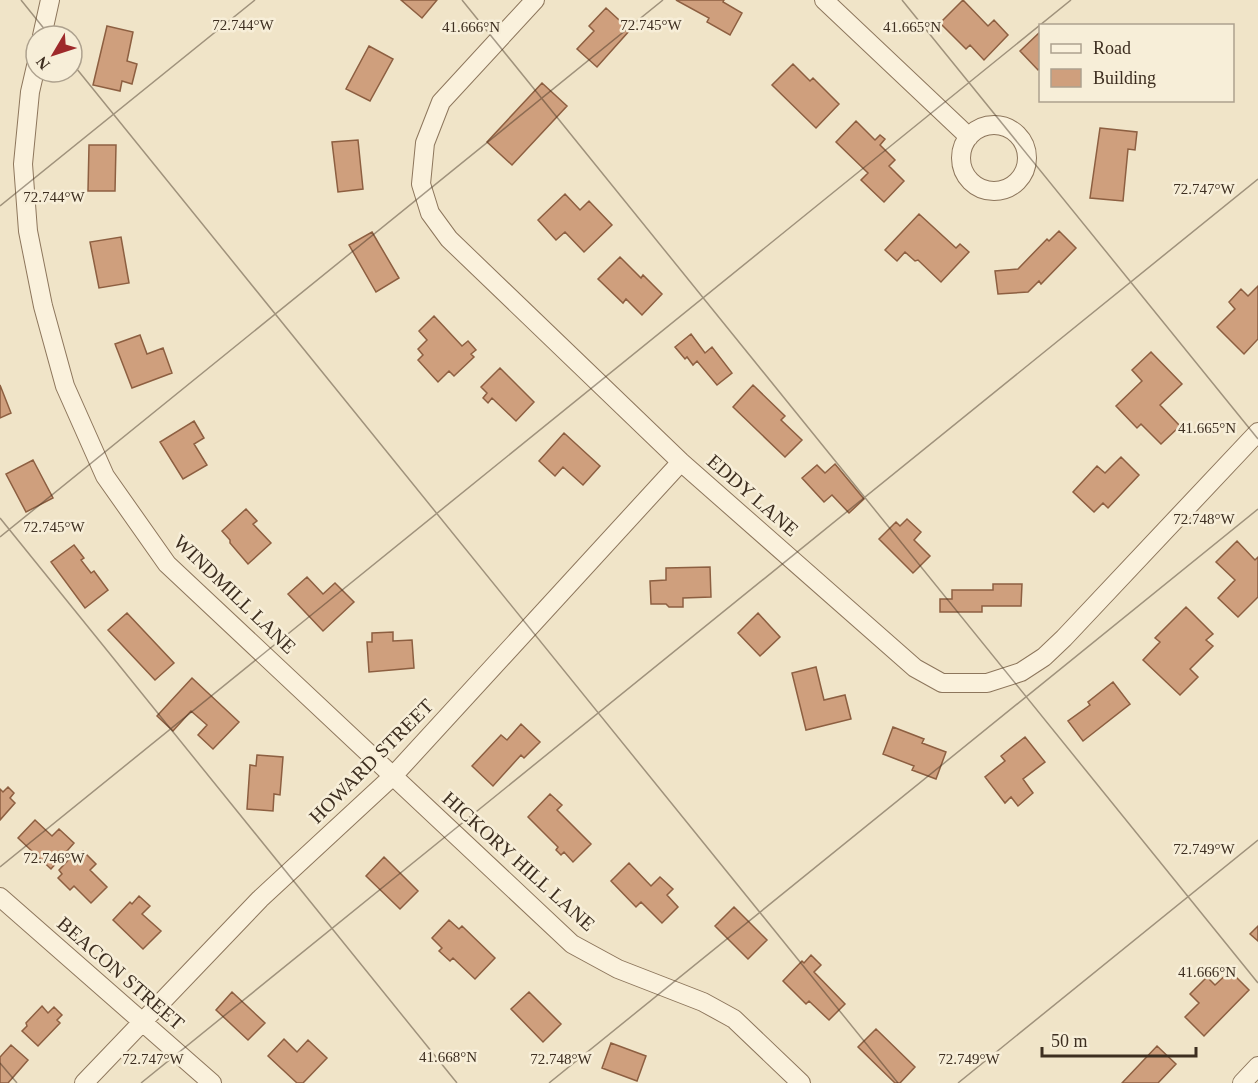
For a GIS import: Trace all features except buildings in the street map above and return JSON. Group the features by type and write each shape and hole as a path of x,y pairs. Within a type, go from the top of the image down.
{"street":[{"path":"45,24 50,0"},
{"name":"EDDY LANE","path":"535,0 441,102 425,143 421,184 430,213 449,239 681,462 915,668 942,682 987,683 1021,672 1044,657 1258,432"},
{"path":"824,0 969,137"},
{"name":"WINDMILL LANE","path":"32,84 23,164 28,231 43,306 65,386 105,476 166,564 393,776"},
{"name":"HOWARD STREET","path":"84,1083 260,899 393,776 681,462"},
{"name":"HICKORY HILL LANE","path":"393,776 572,944 618,969 703,1002 734,1019 801,1083"},
{"name":"BEACON STREET","path":"0,897 212,1083"},
{"path":"1242,1083 1258,1066"}]}
